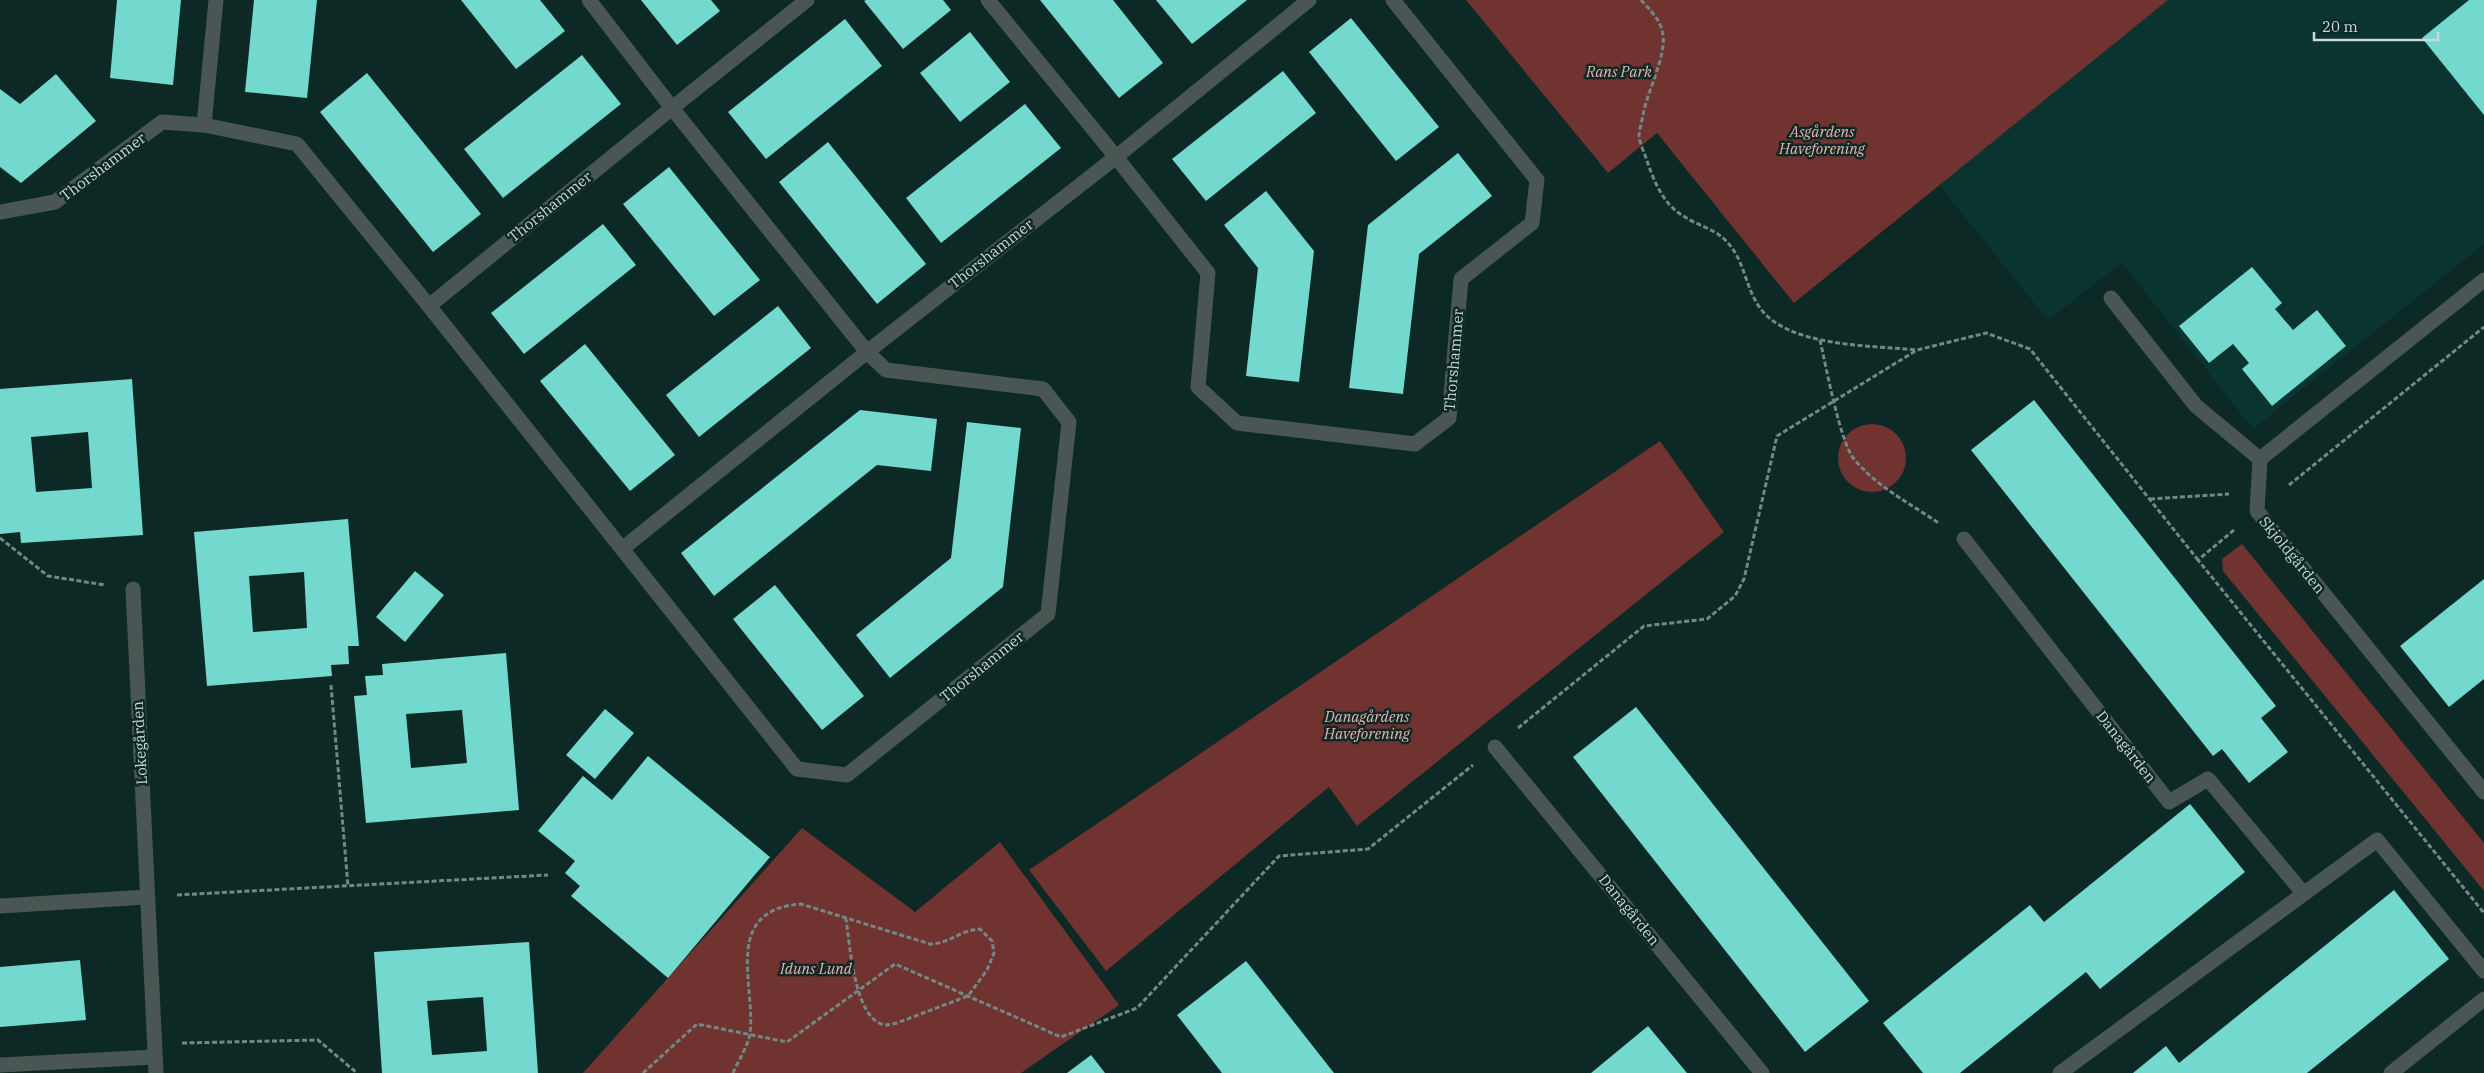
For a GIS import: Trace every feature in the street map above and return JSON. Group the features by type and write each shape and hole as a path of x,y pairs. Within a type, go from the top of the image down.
{"street":[{"path":"204,125 216,0"},
{"name":"Thorshammer","path":"0,212 55,202 162,122 204,125 297,144 429,306 797,769 847,776 1048,614 1069,422 1043,389 886,370 867,352 672,108 589,0"},
{"name":"Thorshammer","path":"429,306 807,0"},
{"name":"Thorshammer","path":"988,0 1208,273 1198,387 1237,423 1415,444 1449,418 1461,279 1532,223 1537,180 1393,0"},
{"name":"Thorshammer","path":"622,549 867,352 1116,157 1309,0"},
{"path":"2111,298 2196,406 2260,459 2484,280"},
{"name":"Skjoldgården","path":"2260,459 2257,511 2484,792"},
{"name":"Danagården","path":"1964,539 2169,802 2208,779 2304,894"},
{"name":"Lokegården","path":"133,589 156,1073"},
{"name":"Danagården","path":"1495,747 1762,1073"},
{"path":"2060,1073 2377,840 2484,971"},
{"path":"0,906 147,897"},
{"path":"2391,1073 2484,998"},
{"path":"0,1065 154,1051"}],"path":[{"path":"1641,0 1657,18 1663,35 1661,55 1646,97 1639,137 1654,183 1683,216 1723,237 1735,250 1742,264 1748,288 1758,306 1769,318 1784,328 1820,340 1917,350"},
{"path":"2150,499 2281,491 2484,327"},
{"path":"643,1073 697,1024 788,1042 895,964 1061,1037 1137,1008 1279,856 1368,849 1644,626 1707,619 1735,596 1744,579 1777,436 1917,350 1986,333 2030,349 2484,913"},
{"path":"1820,340 1844,436 1853,457 1872,478 1964,539"},
{"path":"2198,560 2257,511"},
{"path":"0,538 48,576 133,589"},
{"path":"331,685 348,886"},
{"path":"147,897 548,875"},
{"path":"733,1073 750,1035 746,953 758,923 770,912 785,905 801,904 930,944 941,944 968,930 980,930 992,941 994,953 987,970 968,996 897,1023 885,1025 874,1020 864,1008 858,991 846,919"},
{"path":"154,1051 318,1040 357,1073"}],"shaded area":[{"path":"2168,0 2484,0 2484,244 2253,429 2122,263 2048,320 1939,185"}],"green space":[{"name":"Asgårdens Haveforening","path":"1466,0 2168,0 1794,303 1657,133 1608,173"},
{"path":"1872,424 1885,427 1896,434 1903,445 1906,458 1903,471 1896,482 1885,489 1872,492 1859,489 1848,482 1841,471 1838,458 1841,445 1848,434 1859,427"},
{"name":"Danagårdens Haveforening","path":"1660,441 1724,532 1357,826 1329,787 1106,971 1029,870"},
{"path":"2242,544 2484,843 2484,891 2223,571 2222,559"},
{"name":"Iduns Lund","path":"802,828 915,912 1000,842 1119,1005 1021,1073 583,1073"}],"building":[{"path":"117,0 181,0 173,85 110,78"},
{"path":"254,0 317,0 307,98 245,92"},
{"path":"461,0 540,0 565,31 516,69"},
{"path":"641,0 711,0 720,11 677,45"},
{"path":"943,0 951,10 903,49 864,1"},
{"path":"1040,0 1113,0 1163,63 1119,98"},
{"path":"1156,0 1247,0 1192,44"},
{"path":"2469,0 2484,0 2484,115 2422,38"},
{"path":"1351,18 1439,127 1396,161 1309,52"},
{"path":"845,19 882,66 766,159 728,112"},
{"path":"970,32 1010,82 960,122 920,73"},
{"path":"582,55 621,104 503,198 464,149"},
{"path":"1283,71 1316,113 1206,201 1172,159"},
{"path":"367,73 481,214 433,252 320,112"},
{"path":"56,74 96,121 21,183 0,167 0,89 20,104"},
{"path":"1025,104 1061,148 941,243 906,198"},
{"path":"828,142 926,264 877,304 779,182"},
{"path":"1458,153 1492,196 1419,254 1403,394 1349,388 1368,225"},
{"path":"669,167 760,280 714,316 623,204"},
{"path":"1266,191 1314,251 1299,382 1246,376 1258,268 1224,225"},
{"path":"603,224 636,265 524,354 491,313"},
{"path":"2252,267 2282,303 2275,309 2293,330 2317,310 2346,346 2272,406 2242,369 2249,363 2233,344 2209,363 2179,326"},
{"path":"778,306 811,348 699,437 666,395"},
{"path":"585,344 675,455 630,491 540,381"},
{"path":"132,379 143,535 21,543 20,532 0,534 0,389","holes":["88,432 92,488 36,492 31,437"]},
{"path":"2034,400 2276,706 2261,718 2288,752 2249,783 2222,749 2213,756 1971,450"},
{"path":"860,410 937,419 931,471 877,465 714,596 681,553"},
{"path":"967,422 1021,428 1003,587 890,678 856,635 951,558"},
{"path":"348,519 359,646 348,646 349,664 331,665 332,676 207,686 194,532","holes":["304,572 307,628 253,632 249,576"]},
{"path":"415,571 444,595 405,642 376,617"},
{"path":"2484,579 2484,679 2449,707 2400,646"},
{"path":"775,585 864,696 822,730 733,619"},
{"path":"506,653 519,810 366,823 354,696 367,695 365,676 383,675 382,664","holes":["462,710 467,763 411,768 406,714"]},
{"path":"1636,707 1869,1001 1805,1052 1573,757"},
{"path":"605,709 634,733 595,779 566,755"},
{"path":"648,756 770,857 668,978 571,896 580,886 565,873 575,861 538,831 583,776 612,800"},
{"path":"2190,804 2245,872 2100,989 2086,972 1960,1073 1923,1073 1883,1023 2030,905 2044,922"},
{"path":"2394,890 2449,959 2307,1073 2133,1073 2166,1046 2179,1063"},
{"path":"529,942 538,1073 382,1073 374,952","holes":["483,997 487,1051 432,1055 427,1001"]},
{"path":"80,960 86,1020 0,1027 0,967"},
{"path":"1246,961 1334,1073 1222,1073 1177,1015"},
{"path":"1648,1026 1687,1073 1591,1073"},
{"path":"1091,1055 1105,1073 1067,1073"}],"park label":[{"name":"Rans Park","path":"1619,72"}]}
